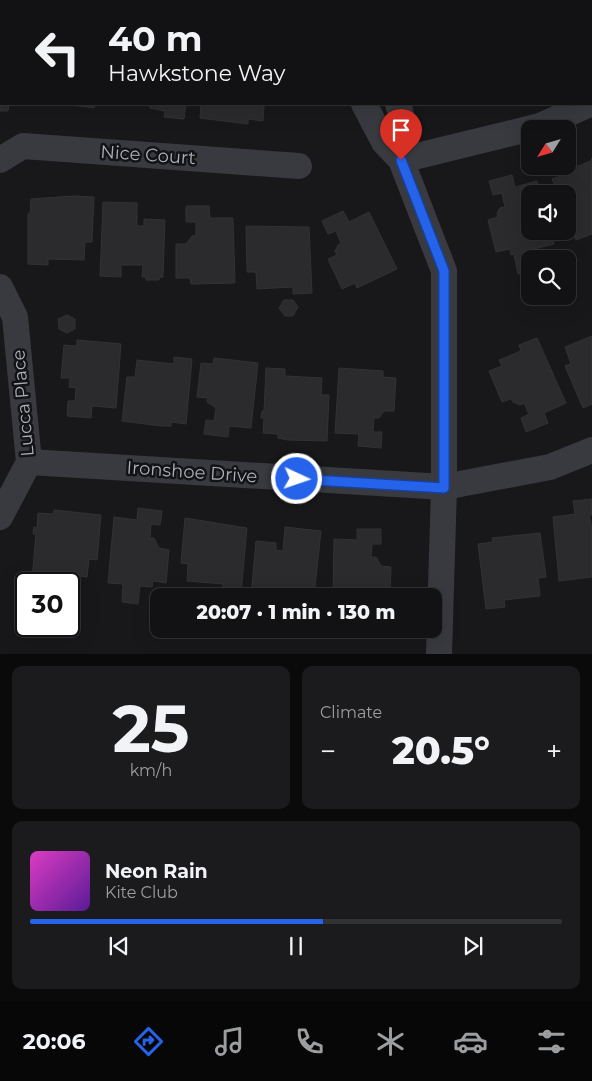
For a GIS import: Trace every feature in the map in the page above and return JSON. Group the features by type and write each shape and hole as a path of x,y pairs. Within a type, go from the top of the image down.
{"street":[{"path":"365,105 384,142 401,160 444,271 444,488 439,654"},
{"path":"398,105 404,125 401,160"},
{"path":"401,160 540,126 590,105"},
{"name":"Nice Court","path":"0,160 23,146 299,166"},
{"name":"Lucca Place","path":"0,287 15,316 29,462 0,517"},
{"name":"Ironshoe Drive","path":"29,462 444,488 550,467 592,450"}],"building":[{"path":"0,105 9,105 8,111 0,111"},
{"path":"72,105 95,105 94,108"},
{"path":"150,105 186,105 184,119 164,117 165,111 150,108"},
{"path":"201,105 266,105 263,121 248,119 248,124 200,118"},
{"path":"592,158 592,234 576,240 576,185 554,185 552,179 563,175 576,175 576,167 591,161"},
{"path":"512,175 515,187 521,185 521,240 553,240 554,244 534,250 521,250 521,273 518,274 514,254 511,255 510,249 496,252 488,220 498,217 497,213 500,208 505,207 502,193 493,195 489,181"},
{"path":"537,181 538,185 522,185"},
{"path":"74,196 94,197 92,242 85,242 84,260 48,259 48,265 28,264 28,214 30,214 31,199"},
{"path":"103,202 137,203 137,226 144,226 144,219 165,220 163,277 160,277 159,280 146,280 146,277 142,277 143,265 121,265 121,277 100,276"},
{"path":"186,206 209,206 210,218 233,218 235,283 191,284 190,278 176,278 176,244 186,244 192,236 196,236 196,222 186,222"},
{"path":"343,211 349,222 369,212 397,269 357,288 355,283 342,289 328,259 337,255 335,251 341,243 336,231 328,234 322,221"},
{"path":"246,226 309,227 312,293 293,294 293,287 257,289 256,272 247,272"},
{"path":"284,300 293,300 298,307 293,316 285,316 279,308"},
{"path":"67,315 75,319 75,329 67,333 59,329 58,319"},
{"path":"592,336 592,404 583,408 565,366 571,364 565,347"},
{"path":"537,338 566,403 544,413 548,423 526,432 521,418 529,414 524,403 520,405 511,399 502,402 489,371 502,366 499,360 521,351 519,345"},
{"path":"77,340 121,344 116,408 92,406 91,418 67,416 68,401 75,401 76,388 69,387 70,378 61,378 64,345 77,346"},
{"path":"174,357 192,359 186,424 171,422 171,426 161,426 122,421 127,377 135,377 137,360 174,364"},
{"path":"214,358 258,363 251,428 229,426 228,437 204,434 206,420 214,421 216,408 207,402 208,398 197,397 201,363 213,364"},
{"path":"266,368 285,369 285,376 322,378 321,395 329,395 327,441 288,440 278,438 278,434 263,433 264,418 261,418 262,411 264,411"},
{"path":"339,368 383,371 383,377 396,378 394,411 384,411 379,418 374,418 373,432 382,432 381,448 358,446 359,434 335,433"},
{"path":"592,499 592,515 589,515 592,528 592,577 559,581 553,517 575,514 573,501"},
{"path":"138,508 162,511 160,525 151,524 150,538 154,538 159,548 169,550 166,583 153,581 152,587 140,586 138,604 122,602 123,584 108,583 114,517 137,520"},
{"path":"54,510 101,515 97,560 89,559 87,577 80,576 80,572 33,572 36,534 33,534 34,527 37,528 38,513 53,514"},
{"path":"185,518 247,528 241,588 223,588 223,584 187,581 188,564 181,563"},
{"path":"285,527 321,531 315,588 252,588 256,541 276,543 276,550 283,551"},
{"path":"357,529 381,529 381,544 372,544 371,557 376,557 381,566 391,567 390,588 333,588 334,539 357,540"},
{"path":"540,533 546,577 538,578 540,596 504,600 505,607 486,609 478,544 493,542 492,538"}],"route":[{"path":"297,479 444,488 444,271 401,160"}]}
